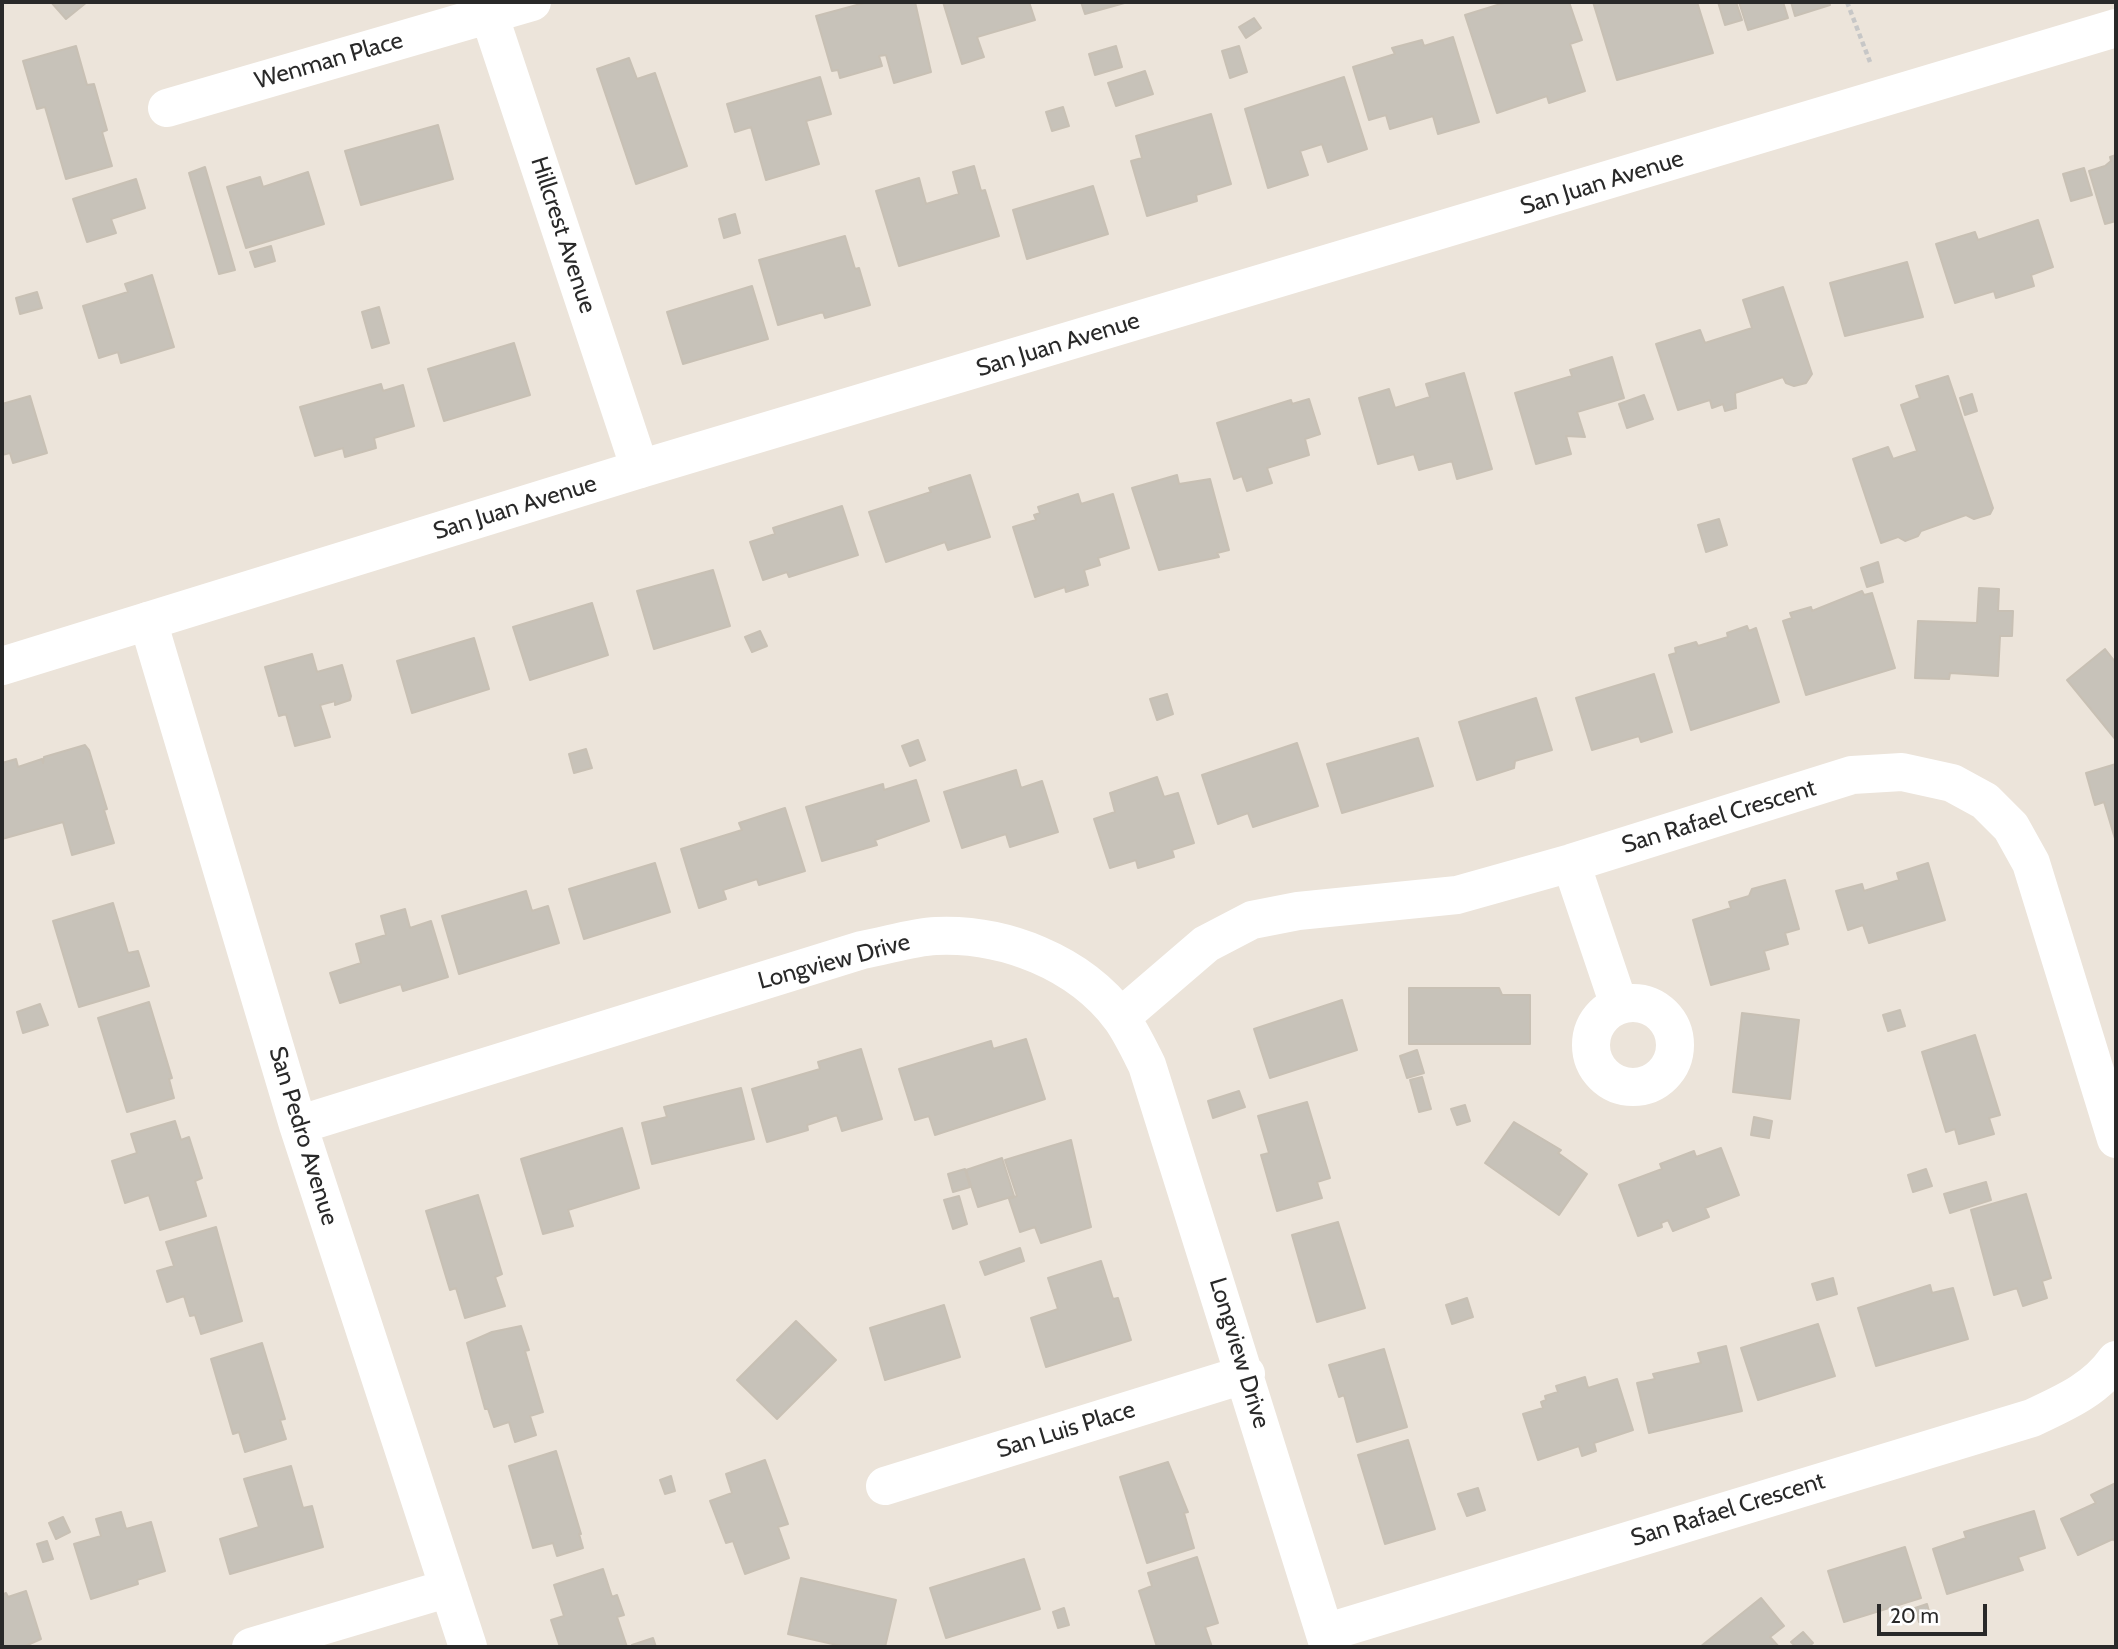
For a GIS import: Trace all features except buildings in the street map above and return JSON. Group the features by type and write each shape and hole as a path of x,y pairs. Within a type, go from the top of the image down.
{"street":[{"name":"Wenman Place","path":"167,108 488,8 532,2"},
{"name":"Hillcrest Avenue","path":"488,8 640,469"},
{"name":"San Juan Avenue","path":"2,666 640,469 2116,28"},
{"name":"San Pedro Avenue","path":"148,621 298,1125 468,1647"},
{"name":"San Rafael Crescent","path":"1121,1017 1206,944 1252,920 1298,911 1457,895 1571,863 1852,775 1902,772 1952,783 1985,801 2011,827 2031,863 2116,1139"},
{"path":"1571,863 1619,1005"},
{"name":"Longview Drive","path":"298,1125 862,950 934,936 987,938 1032,951 1082,980 1121,1017 1147,1065 1246,1374 1327,1640"},
{"name":"San Rafael Crescent","path":"1327,1640 2032,1418 2071,1400 2105,1376 2116,1360"},
{"name":"San Luis Place","path":"885,1486 1246,1374"},
{"path":"251,1647 449,1588"}],"path":[{"path":"1847,2 1884,99"}]}
